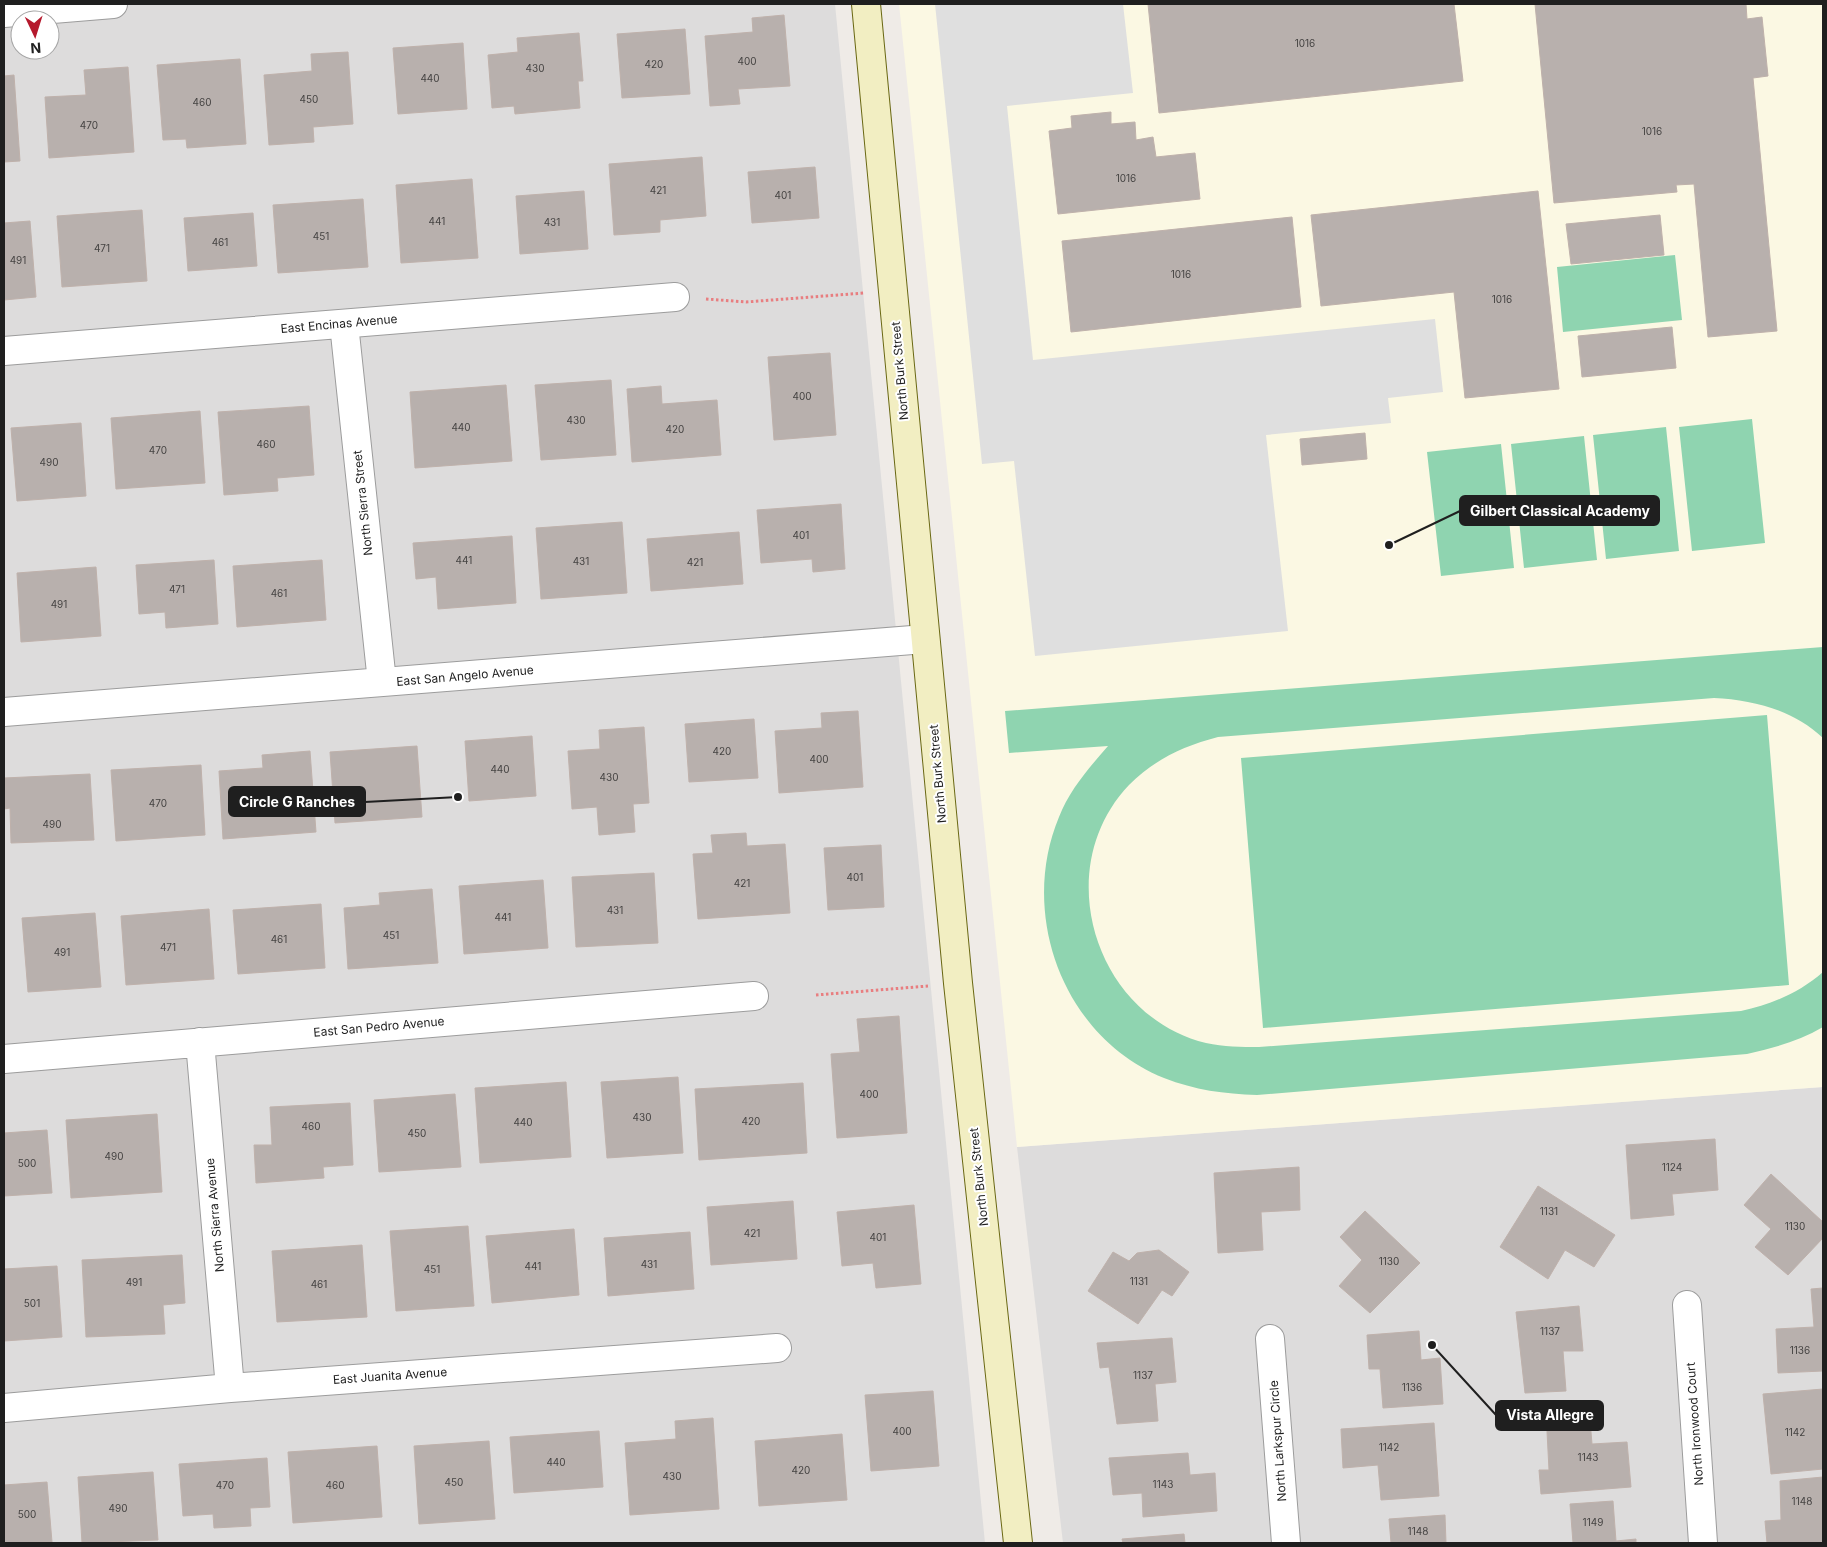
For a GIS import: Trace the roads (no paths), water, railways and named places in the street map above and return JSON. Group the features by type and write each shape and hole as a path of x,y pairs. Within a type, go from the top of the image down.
{"street":[{"path":"4,13 114,4"},
{"name":"North Burk Street","path":"866,4 958,983 1018,1543"},
{"name":"East Encinas Avenue","path":"4,351 675,297"},
{"name":"North Sierra Street","path":"344,324 382,682"},
{"name":"East San Angelo Avenue","path":"4,712 926,639"},
{"name":"East San Pedro Avenue","path":"4,1059 754,996"},
{"name":"North Sierra Avenue","path":"200,1042 230,1388"},
{"name":"North Ironwood Court","path":"1687,1305 1703,1543"},
{"name":"North Larkspur Circle","path":"1270,1339 1286,1543"},
{"name":"East Juanita Avenue","path":"4,1408 230,1388 777,1348"}],"place":[{"name":"Gilbert Classical Academy","path":"1389,545"},
{"name":"Circle G Ranches","path":"458,797"},
{"name":"Vista Allegre","path":"1432,1345"}]}
